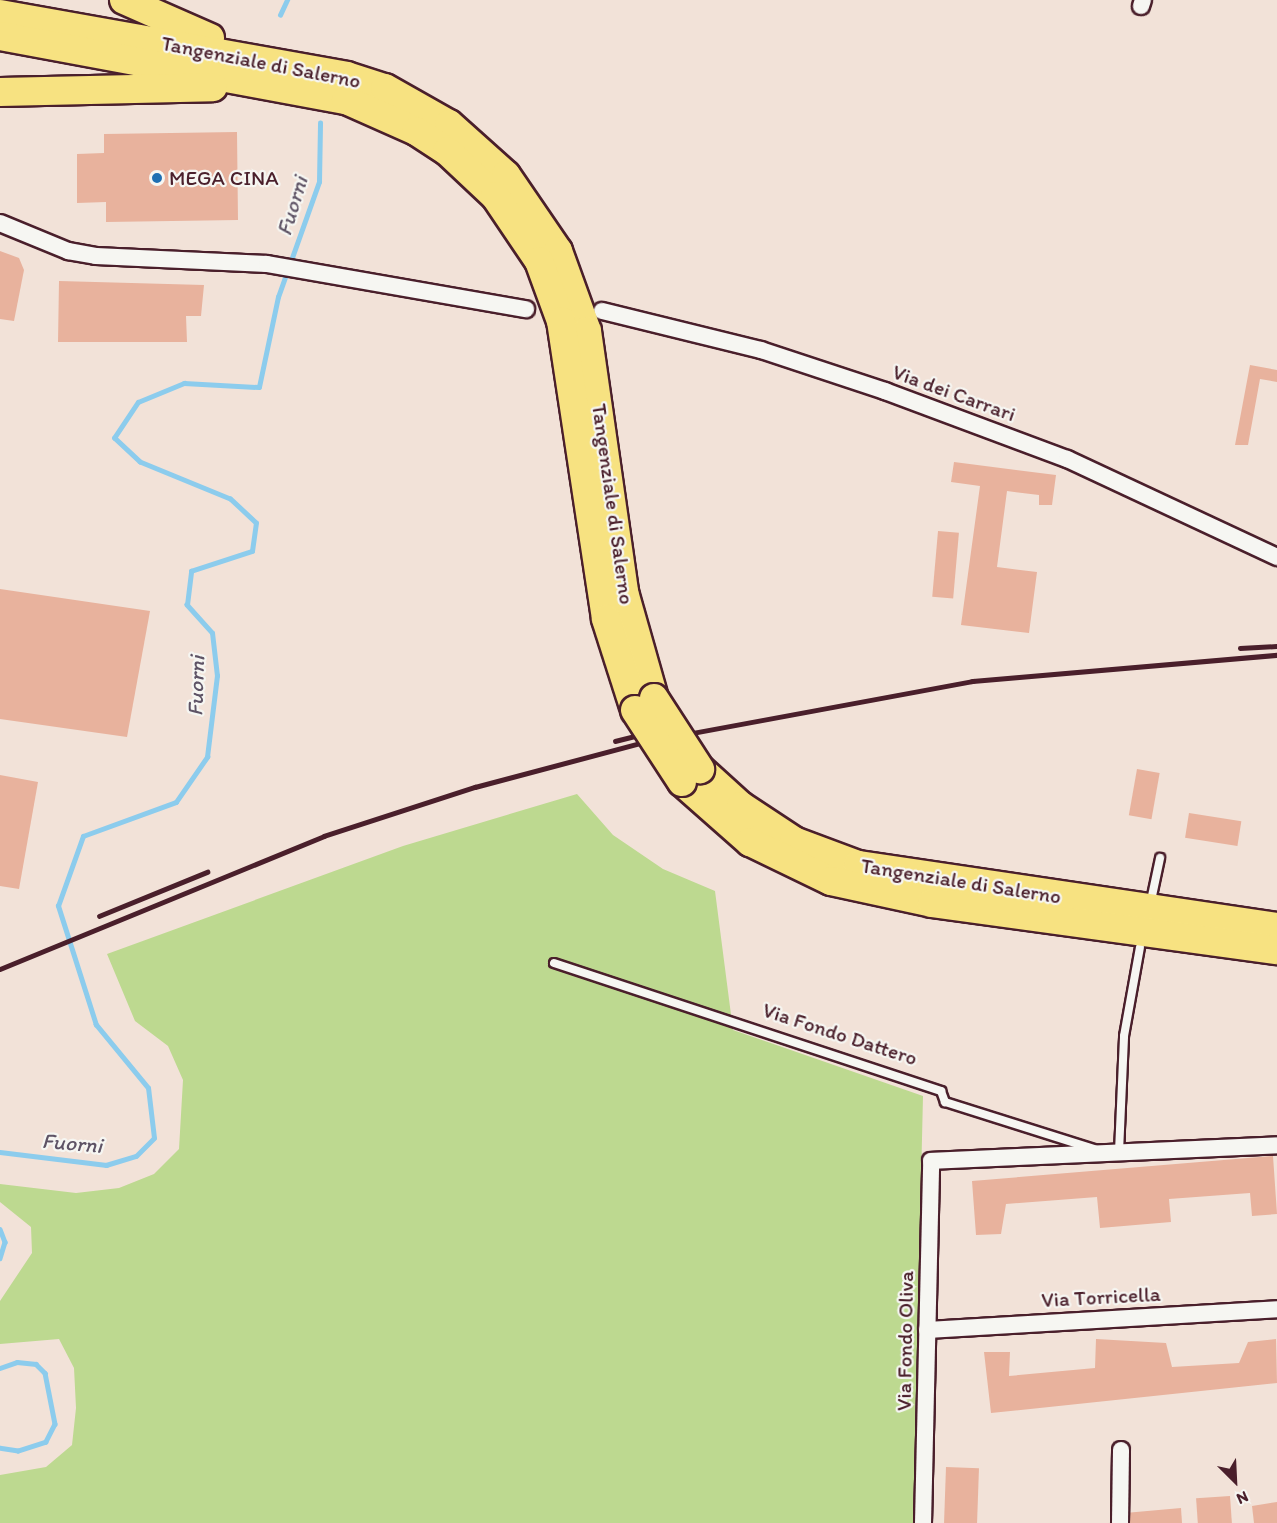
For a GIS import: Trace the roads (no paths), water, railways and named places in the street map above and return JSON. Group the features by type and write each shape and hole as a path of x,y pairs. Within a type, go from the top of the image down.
{"highway":[{"path":"124,0 296,76"},
{"name":"Tangenziale di Salerno","path":"0,14 296,76 418,105 471,142 519,190 558,251 586,331 624,592 644,704 691,776 750,842 831,881 932,903 1277,950"},
{"name":"Tangenziale di Salerno","path":"0,36 296,76"},
{"path":"0,92 296,76"},
{"name":"Tangenziale di Salerno","path":"691,776 794,841 858,865 1277,927"}],"street":[{"path":"0,223 68,251 96,256 267,264 526,309"},
{"name":"Via dei Carrari","path":"602,311 761,350 895,395 1067,459 1277,557"},
{"name":"Via Fondo Dattero","path":"931,1161 1277,1145"},
{"name":"Via Fondo Oliva","path":"923,1523 931,1161"},
{"name":"Via Torricella","path":"927,1330 1277,1309"},
{"path":"1120,1523 1121,1450"}],"lane":[{"path":"1152,896 1160,858"},
{"path":"1113,1153 1124,1036 1140,947"},
{"name":"Via Fondo Dattero","path":"554,963 941,1091 945,1102 1113,1153"}],"waterway":[{"name":"Fuorni","path":"280,15 287,0"},
{"name":"Fuorni","path":"0,1152 106,1165 136,1156 154,1138 148,1088 96,1025 58,906 83,836 176,802 207,757 217,676 212,633 187,605 191,571 252,551 256,523 230,499 140,462 114,438 138,402 184,383 259,387 278,297 319,182 320,123"},
{"name":"Fuorni","path":"0,1229 5,1242 0,1258"},
{"name":"Fuorni","path":"0,1368 17,1362 36,1364 45,1373 55,1424 46,1442 18,1451 0,1448"}],"railway":[{"path":"1240,648 1277,646"},
{"path":"0,969 324,836 475,787 644,742 972,681 1277,655"},
{"path":"615,741 679,725"},
{"path":"99,916 207,872"}],"place":[{"name":"MEGA CINA","path":"157,178"}]}
